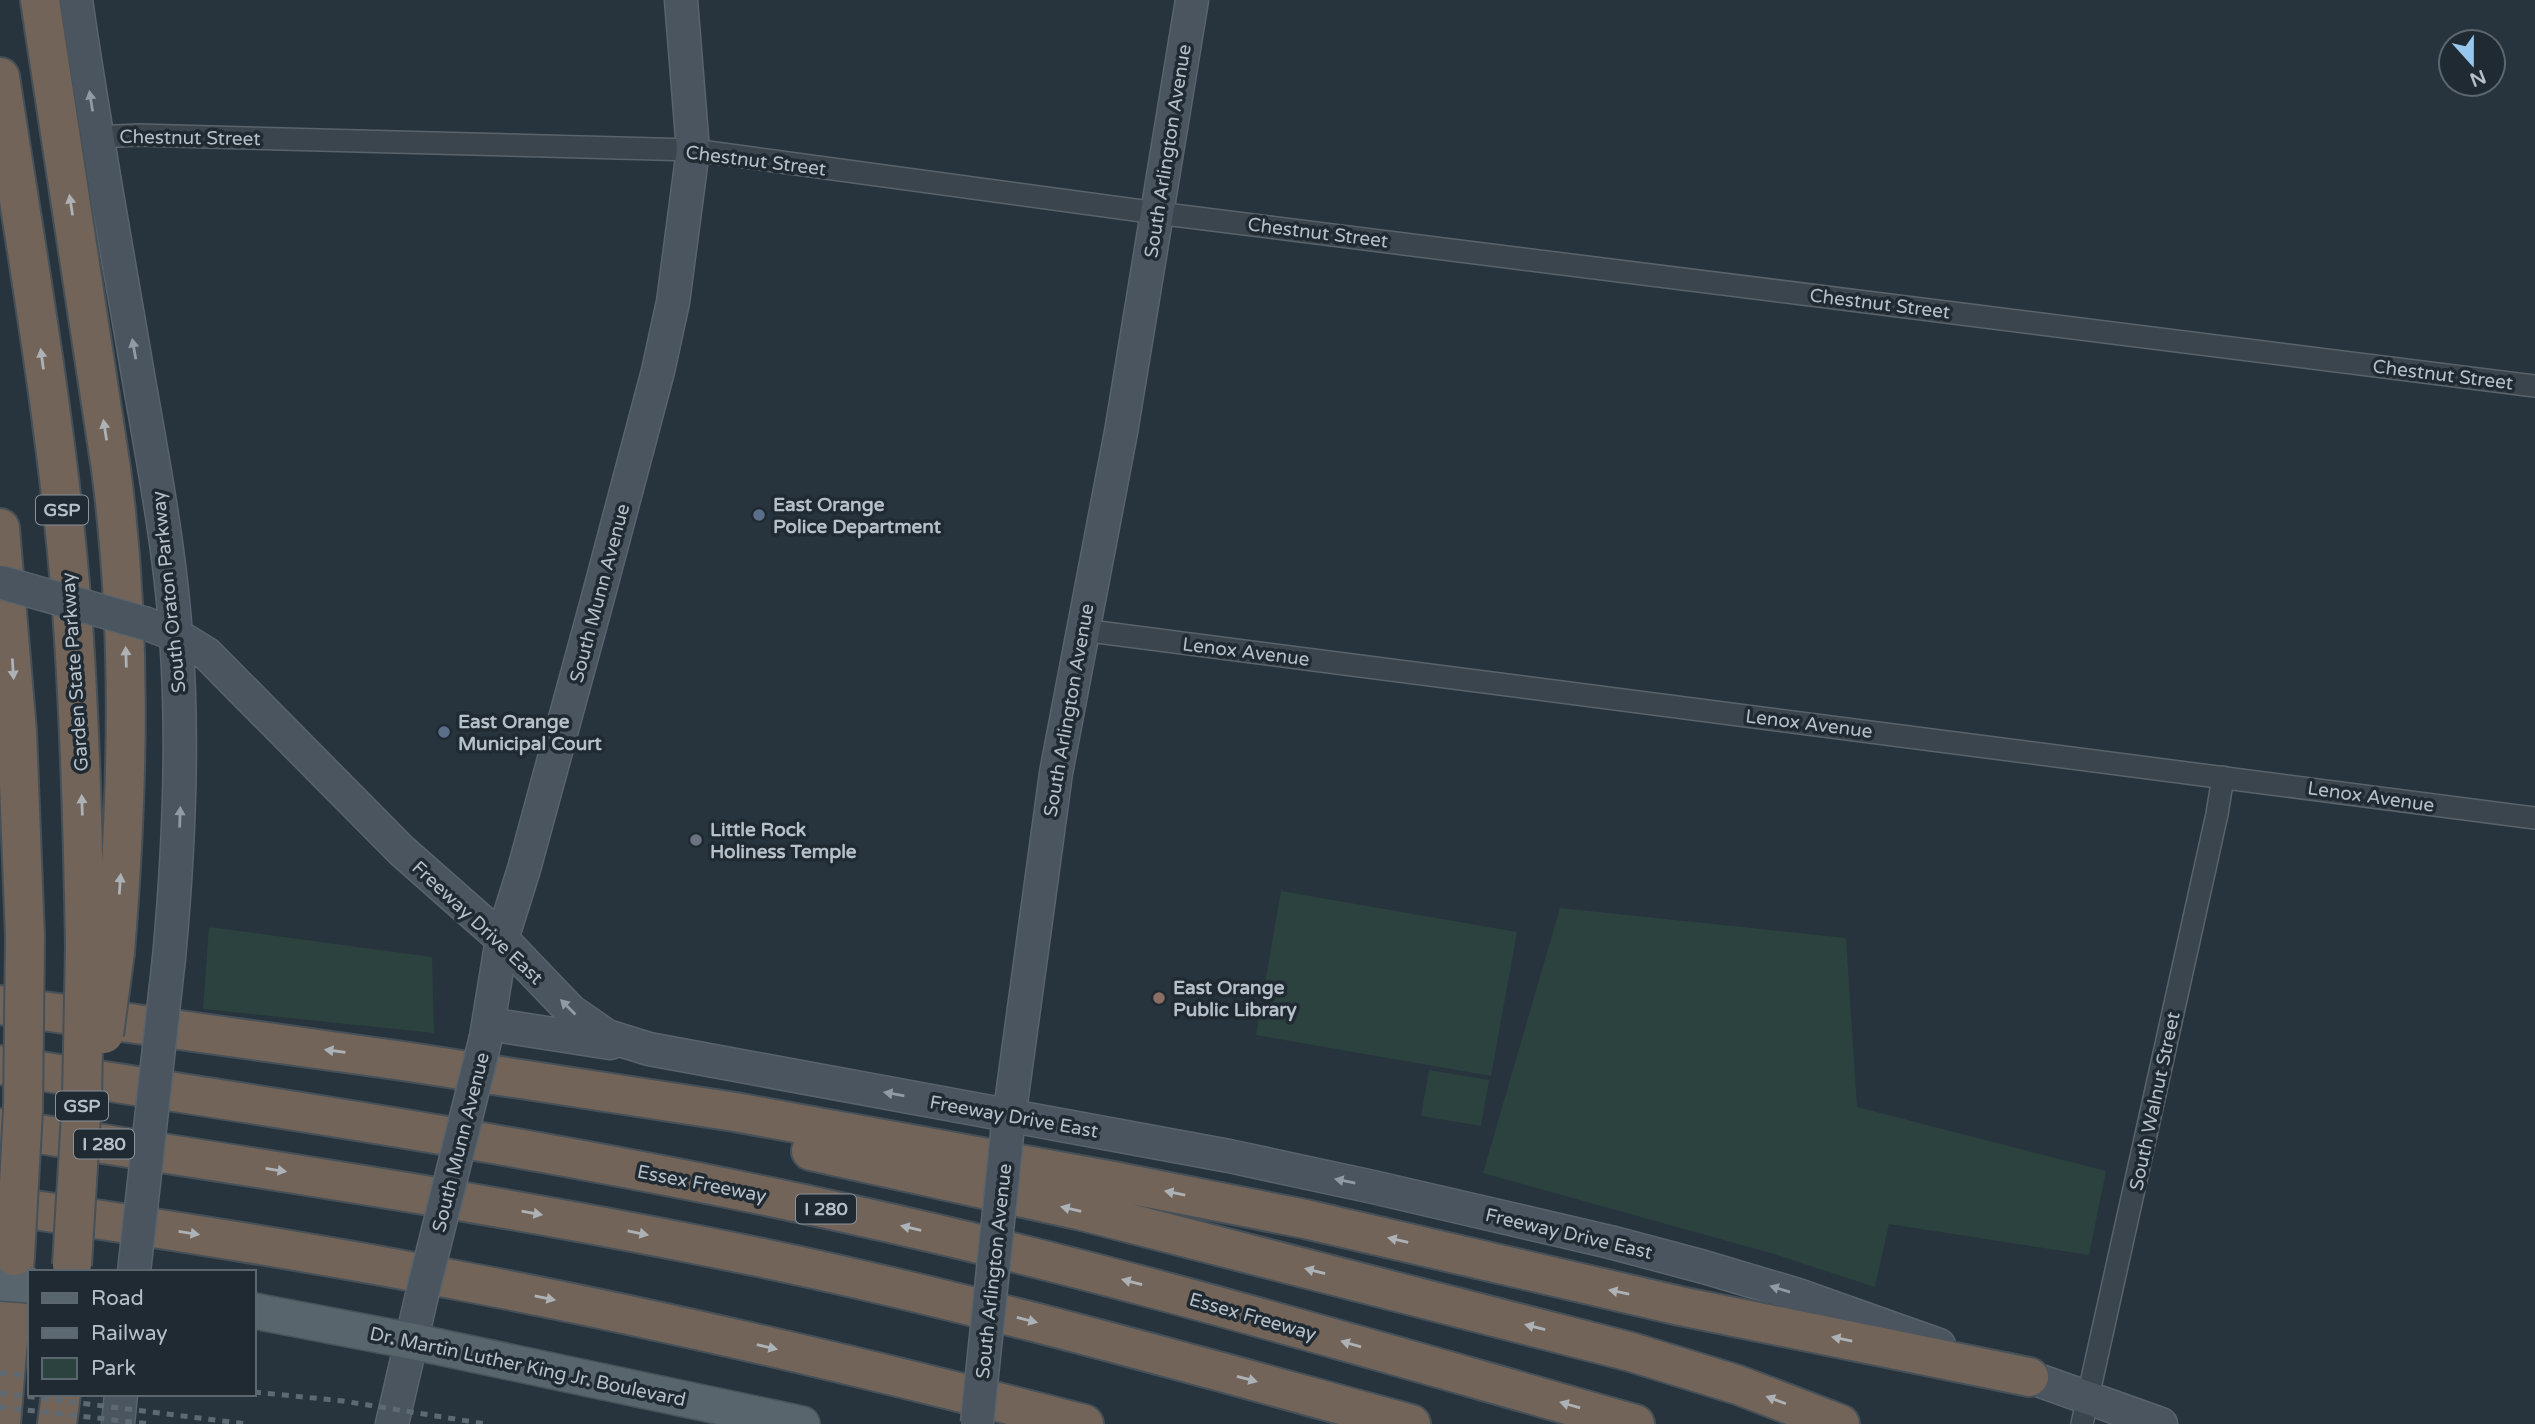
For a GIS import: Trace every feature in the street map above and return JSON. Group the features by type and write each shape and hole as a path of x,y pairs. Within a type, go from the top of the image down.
{"highway":[{"path":"40,0 120,542 126,708 122,842 100,949 72,1268"},
{"name":"Garden State Parkway","path":"0,77 50,416 69,573 81,765 100,949"},
{"path":"0,528 17,720 25,937 23,1110 15,1274 1,1424"},
{"path":"0,779 25,937"},
{"path":"0,1005 403,1060 735,1112 1113,1181 1305,1219 1680,1306 2029,1377"},
{"path":"403,1060 1082,1211 1658,1359 1738,1385 1840,1424"},
{"name":"Essex Freeway","path":"0,1065 492,1142 856,1215 1144,1286 1635,1424"},
{"name":"I 280","path":"0,1128 493,1206 759,1258 1039,1323 1411,1424"},
{"path":"0,1205 252,1243 478,1284 739,1340 1084,1424"},
{"path":"57,1424 61,1396"}],"main road":[{"name":"South Oraton Parkway","path":"76,0 97,138 149,435 162,629 181,782 177,876 134,1270"},
{"name":"South Munn Avenue","path":"392,1424 488,1031 502,939 528,855 658,371 673,302 693,150 681,0"},
{"name":"South Arlington Avenue","path":"977,1424 1008,1125 1048,821 1121,432 1192,0"},
{"name":"Freeway Drive East","path":"0,582 162,629 207,654 402,851 502,939 582,1021 607,1036 649,1049 1008,1125 1241,1158 1610,1242 1798,1295 2029,1377 2085,1411 2161,1424"},
{"path":"488,1031 649,1049"},
{"name":"Dr. Martin Luther King Jr. Boulevard","path":"256,1311 411,1341 802,1424"},
{"path":"118,1424 121,1396"}],"street":[{"name":"Chestnut Street","path":"97,138 146,135 693,150 1157,213 2535,386"},
{"name":"Lenox Avenue","path":"1082,630 2535,818"},
{"name":"South Walnut Street","path":"2085,1411 2223,777"}],"green space":[{"path":"1281,891 1517,932 1491,1076 1256,1035"},
{"path":"1560,908 1846,938 1857,1107 2106,1171 2089,1255 1889,1224 1875,1287 1774,1254 1483,1173"},
{"path":"209,927 432,957 434,1033 203,1009"},
{"path":"1429,1070 1489,1080 1481,1126 1421,1116"}],"railway":[{"path":"0,1373 28,1375"},
{"path":"256,1392 343,1401 486,1424"},
{"path":"0,1393 247,1424"},
{"path":"0,1407 150,1424"}],"place":[{"name":"East Orange Police Department","path":"759,515"},
{"name":"East Orange Municipal Court","path":"444,732"},
{"name":"Little Rock Holiness Temple","path":"696,840"},
{"name":"East Orange Public Library","path":"1159,998"}]}
